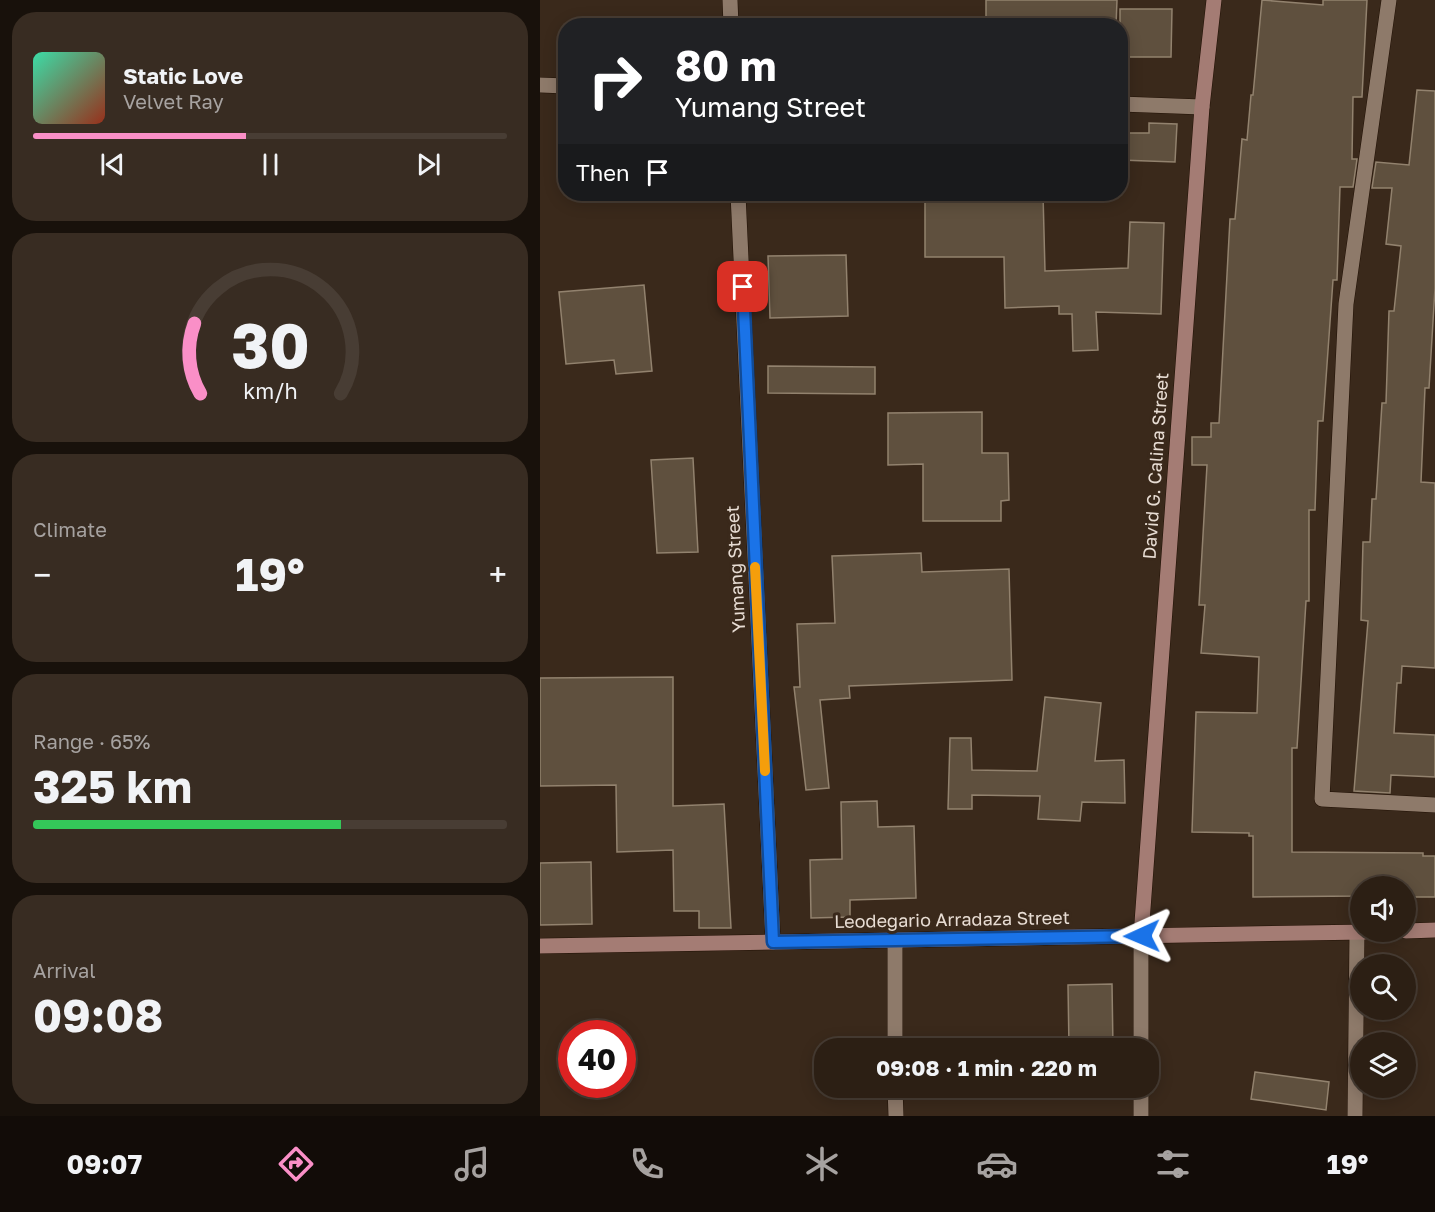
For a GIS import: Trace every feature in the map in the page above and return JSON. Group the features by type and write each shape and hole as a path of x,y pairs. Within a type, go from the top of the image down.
{"street":[{"path":"730,0 731,18"},
{"name":"David G. Calina Street","path":"1142,936 1202,106 1214,0"},
{"path":"1389,0 1346,304 1322,799 1435,805"},
{"path":"540,85 558,86"},
{"path":"1128,104 1202,106"},
{"name":"Yumang Street","path":"738,201 773,942"},
{"path":"1416,930 1435,930"},
{"name":"Leodegario Arradaza Street","path":"540,946 1350,932"},
{"path":"1141,1038 1142,936"},
{"path":"895,940 895,1038"},
{"path":"1354,1116 1361,942"},
{"path":"895,1098 896,1116"},
{"path":"1141,1098 1141,1116"}],"building":[{"path":"986,0 1117,0 1116,18 986,18"},
{"path":"1262,0 1323,5 1323,0 1367,0 1362,97 1353,97 1352,159 1357,159 1353,187 1340,187 1337,280 1333,280 1323,421 1318,421 1315,510 1309,510 1309,601 1306,601 1297,748 1292,748 1292,852 1423,853 1423,856 1435,856 1435,897 1416,897 1416,876 1350,876 1350,896 1253,897 1253,836 1249,836 1249,833 1192,832 1196,712 1257,713 1259,657 1201,653 1205,605 1199,605 1207,465 1192,465 1192,437 1211,437 1211,423 1219,423 1230,219 1235,219 1242,139 1247,140 1251,95 1253,95"},
{"path":"1120,9 1172,9 1171,57 1128,57 1128,18 1120,18"},
{"path":"1417,90 1435,91 1435,288 1429,388 1425,388 1421,482 1435,483 1435,668 1402,666 1401,683 1397,683 1394,733 1435,735 1435,777 1391,775 1390,793 1354,791 1368,621 1361,620 1363,542 1370,542 1372,499 1376,499 1382,403 1386,403 1389,311 1394,311 1401,246 1386,244 1392,188 1372,188 1376,162 1409,165"},
{"path":"1149,123 1177,124 1175,162 1128,160 1128,133 1149,133"},
{"path":"925,201 1043,201 1045,271 1128,268 1130,222 1164,223 1161,314 1096,312 1098,350 1073,351 1072,314 1059,314 1059,306 1005,308 1004,257 925,257"},
{"path":"846,255 848,316 770,318 768,256"},
{"path":"644,285 652,371 616,374 614,360 566,364 559,292"},
{"path":"768,366 875,367 875,394 768,393"},
{"path":"982,412 982,453 1008,453 1009,500 1001,501 1001,521 923,521 923,464 888,465 888,413"},
{"path":"693,458 698,552 657,553 651,460"},
{"path":"921,553 922,572 1009,569 1012,680 849,686 850,698 820,700 829,788 806,790 794,687 800,687 797,624 835,623 832,556"},
{"path":"673,677 673,806 724,804 731,928 699,928 699,911 674,911 673,850 617,852 616,785 540,786 540,678"},
{"path":"1045,697 1101,703 1095,761 1124,760 1125,803 1082,802 1080,821 1038,819 1040,796 972,795 972,809 948,809 950,738 971,738 972,770 1037,771"},
{"path":"877,801 878,827 914,826 916,898 850,900 850,917 811,918 810,860 842,859 841,802"},
{"path":"591,862 592,924 540,925 540,863"},
{"path":"1112,984 1113,1038 1069,1038 1068,985"},
{"path":"1255,1072 1329,1082 1326,1110 1251,1099"}],"slow traffic":[{"path":"755,567 765,771"}],"route":[{"path":"743,287 773,942 1142,936"}]}
